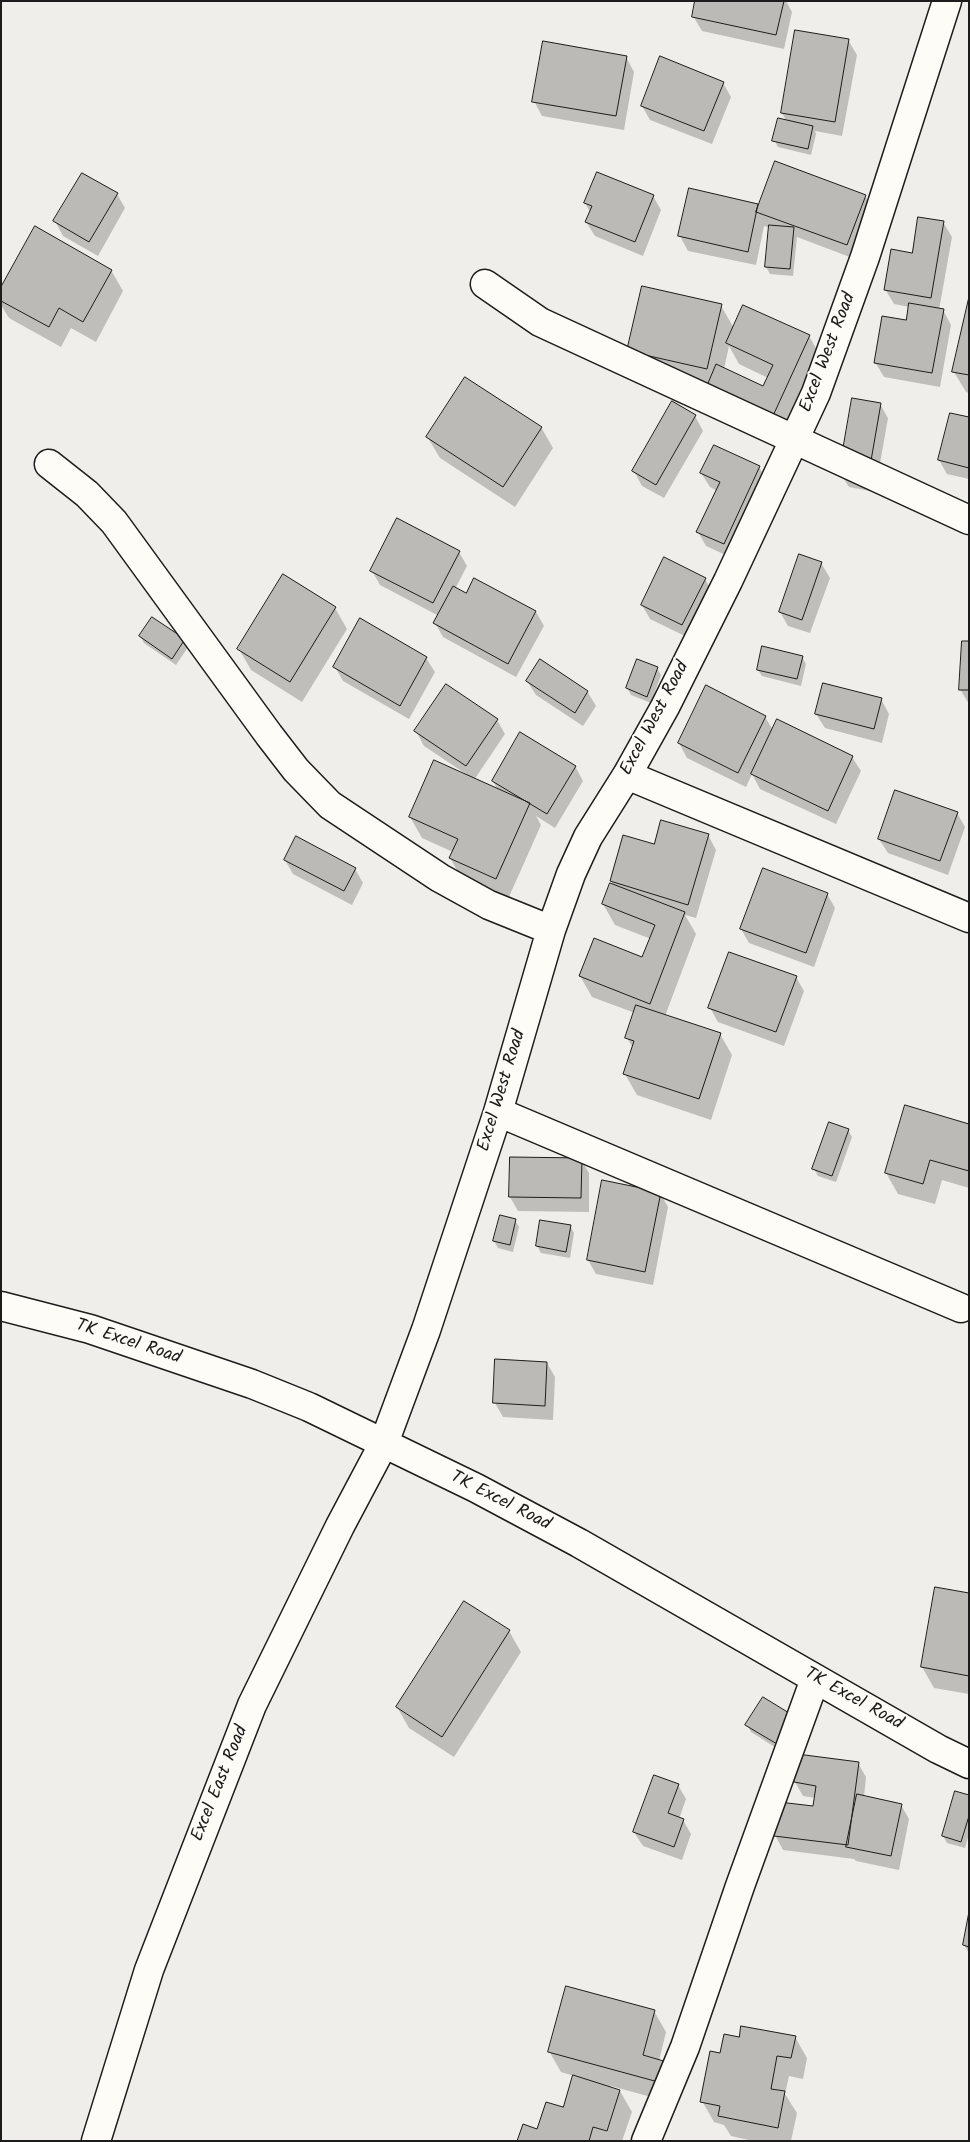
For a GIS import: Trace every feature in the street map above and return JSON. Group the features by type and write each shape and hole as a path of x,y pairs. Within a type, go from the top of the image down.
{"street":[{"name":"Excel West Road","path":"384,1443 426,1330 498,1112 551,930 571,874 588,837 627,775 664,707 728,581 816,393 865,257 947,1"},
{"path":"484,284 540,322 794,442 969,520"},
{"path":"49,464 86,494 114,522 269,735 296,770 330,805 457,887 489,905 551,930"},
{"path":"627,775 969,918"},
{"path":"498,1112 961,1308"},
{"name":"TK Excel Road","path":"1,1306 90,1329 252,1384 309,1407 476,1488 579,1543 938,1749 969,1764"},
{"name":"Excel East Road","path":"96,2141 149,1970 252,1705 340,1526 384,1443"},
{"path":"646,2141 684,2047 815,1679"}],"building":[{"path":"695,1 784,1 776,35 692,17"},
{"path":"795,30 849,39 835,122 781,113"},
{"path":"543,41 627,56 616,116 532,102"},
{"path":"660,56 724,82 704,131 641,106"},
{"path":"778,118 813,126 808,149 772,141"},
{"path":"775,161 866,195 847,245 756,212"},
{"path":"597,172 654,195 635,242 585,222 592,206 584,203"},
{"path":"82,173 118,193 89,242 53,221"},
{"path":"689,188 758,204 748,252 678,236"},
{"path":"918,217 944,221 931,298 884,290 891,249 912,253"},
{"path":"769,225 794,227 790,269 765,267"},
{"path":"35,226 112,270 83,322 59,308 49,327 1,301 1,287"},
{"path":"642,286 722,304 707,369 627,351"},
{"path":"969,297 969,375 952,372"},
{"path":"909,303 944,309 932,373 874,363 882,316 906,320"},
{"path":"743,305 810,335 772,418 706,388 716,364 763,386 773,365 726,343"},
{"path":"465,377 542,427 503,487 426,437"},
{"path":"852,398 881,403 868,478 839,473"},
{"path":"672,401 696,415 656,485 632,471"},
{"path":"950,413 969,417 969,468 938,460"},
{"path":"714,445 760,466 724,544 696,532 720,482 700,473"},
{"path":"397,518 460,551 433,603 370,571"},
{"path":"799,554 822,562 802,620 779,612"},
{"path":"664,557 706,578 682,625 641,605"},
{"path":"283,574 336,607 290,682 237,649"},
{"path":"474,578 536,611 508,664 433,623 453,586 466,593"},
{"path":"152,617 185,639 172,659 139,636"},
{"path":"360,618 427,657 400,706 333,667"},
{"path":"962,641 969,641 969,690 959,690"},
{"path":"762,646 803,656 797,679 757,670"},
{"path":"540,659 588,691 575,713 526,681"},
{"path":"637,659 658,667 647,697 626,688"},
{"path":"823,683 882,698 874,729 815,714"},
{"path":"446,684 498,719 466,766 414,731"},
{"path":"706,685 766,716 738,773 678,743"},
{"path":"777,719 853,756 828,811 751,774"},
{"path":"520,732 576,766 547,814 492,781"},
{"path":"434,760 530,803 496,879 449,858 458,839 409,817"},
{"path":"895,790 958,812 940,861 878,839"},
{"path":"661,820 709,834 688,905 610,881 623,835 654,844"},
{"path":"296,836 356,868 344,891 284,860"},
{"path":"763,868 828,893 806,953 740,929"},
{"path":"610,883 685,912 650,1004 579,976 594,938 642,957 655,925 602,904"},
{"path":"729,952 797,976 776,1032 708,1008"},
{"path":"636,1005 721,1033 699,1099 623,1074 634,1041 625,1038"},
{"path":"905,1105 969,1124 969,1171 930,1160 923,1184 885,1173"},
{"path":"829,1122 849,1129 832,1176 812,1169"},
{"path":"510,1157 582,1158 581,1198 509,1197"},
{"path":"602,1180 661,1192 645,1272 587,1260"},
{"path":"500,1215 516,1219 510,1245 493,1241"},
{"path":"540,1220 571,1225 566,1252 536,1246"},
{"path":"495,1359 547,1362 545,1406 493,1403"},
{"path":"935,1587 969,1593 969,1676 921,1667"},
{"path":"464,1601 510,1630 442,1737 396,1707"},
{"path":"763,1697 794,1716 777,1744 745,1725"},
{"path":"797,1754 859,1762 848,1845 774,1836 779,1802 813,1806 816,1786 794,1782"},
{"path":"654,1775 679,1784 668,1813 684,1819 674,1847 633,1832"},
{"path":"955,1791 969,1795 969,1816 961,1842 942,1836"},
{"path":"857,1794 902,1804 891,1856 846,1847"},
{"path":"969,1912 969,1947 963,1945"},
{"path":"566,1986 655,2010 643,2055 667,2062 662,2083 548,2052"},
{"path":"741,2026 796,2036 791,2058 777,2056 771,2089 785,2091 778,2128 718,2116 720,2106 700,2102 710,2051 720,2053 724,2034 739,2037"},
{"path":"573,2075 620,2090 607,2131 593,2127 589,2141 517,2141 523,2124 537,2129 546,2102 563,2107"}]}
